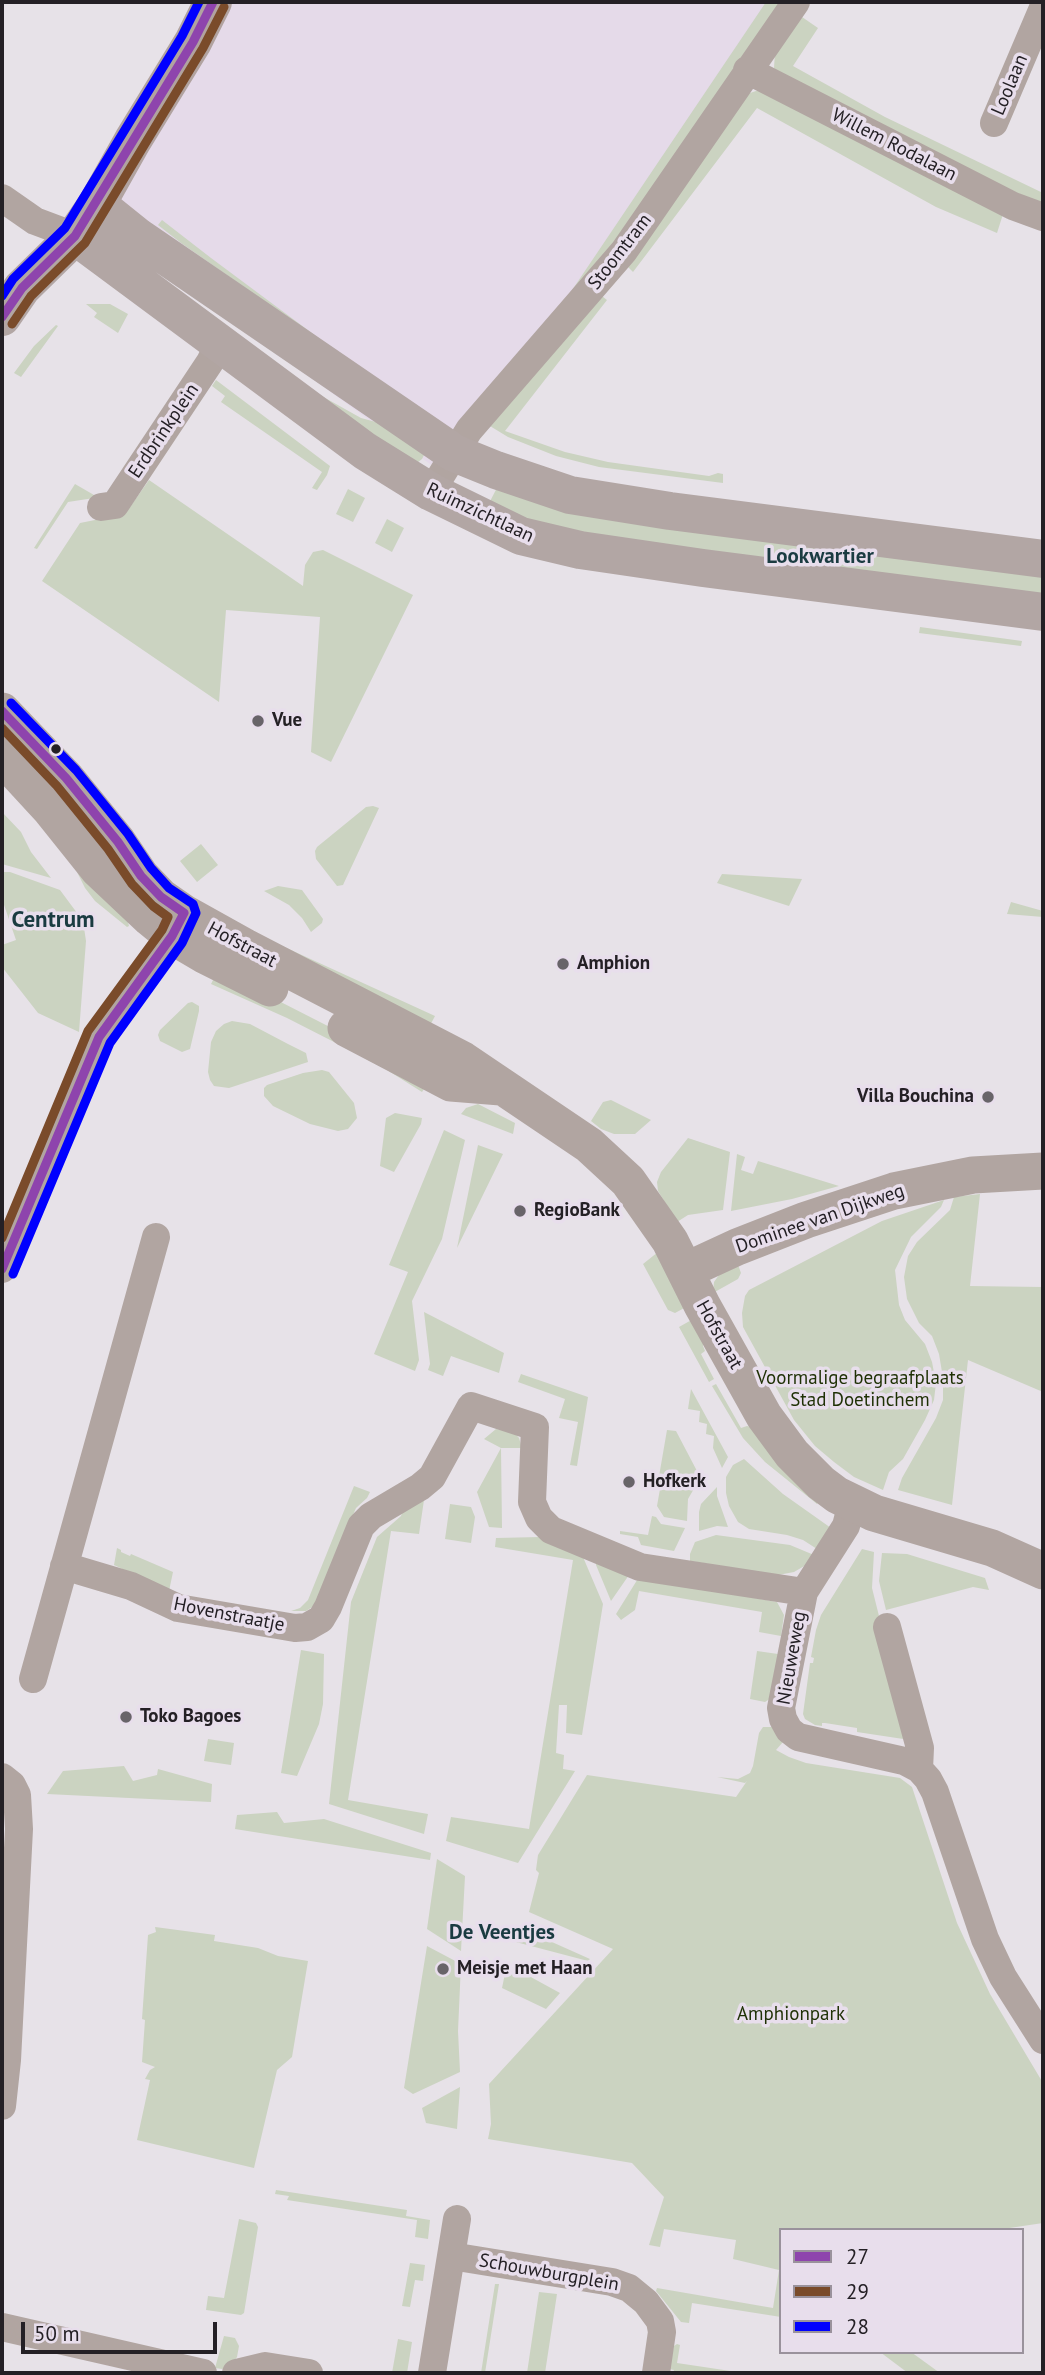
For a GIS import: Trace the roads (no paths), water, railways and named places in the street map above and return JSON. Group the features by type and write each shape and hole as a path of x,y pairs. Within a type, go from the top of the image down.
{"main road":[{"path":"2,317 22,288 75,236 97,204 213,2"},
{"path":"97,204 138,237 454,453 496,470 570,495 670,511 1043,559"},
{"name":"Ruimzichtlaan","path":"75,236 365,452 431,492 520,536 580,550 703,568 1043,612"}],"street":[{"name":"Stoomtram","path":"431,492 469,430 624,251 796,2"},
{"name":"Loolaan","path":"994,123 1043,8"},
{"name":"Willem Rodalaan","path":"747,70 1013,206 1043,216"},
{"path":"2,198 35,221 75,236"},
{"name":"Erdbrinkplein","path":"101,507 115,505 210,362 219,344"},
{"name":"Hofstraat","path":"2,711 66,778 118,842 141,876 161,897 178,925"},
{"name":"Hofstraat","path":"2,757 50,809 98,869 178,925 245,947 463,1060 589,1144 628,1181 670,1241 764,1416 806,1469 821,1483 852,1503 874,1513 992,1548 1043,1571"},
{"path":"2,1269 99,1037 178,925"},
{"name":"Dominee van Dijkweg","path":"685,1271 771,1233 894,1191 973,1175 1043,1171"},
{"path":"33,1679 156,1237"},
{"name":"Hovenstraatje","path":"64,1566 131,1586 177,1608 295,1628 307,1627 321,1619 328,1607 362,1526 371,1516 432,1477 471,1406 535,1427 532,1502 539,1518 551,1530 640,1567 804,1592"},
{"name":"Nieuweweg","path":"852,1503 846,1526 804,1592 781,1708 783,1719 789,1730 798,1737 887,1755 919,1769"},
{"path":"887,1628 920,1748 919,1769 935,1793 985,1940 1003,1977 1040,2027"},
{"path":"2,1777 12,1785 17,1795 19,1818 7,2060 2,2106"},
{"name":"Schouwburgplein","path":"457,2219 451,2256 612,2282 629,2288 646,2302 660,2322 662,2332 656,2373"},
{"path":"432,2373 451,2256"},
{"path":"2,2327 193,2371"},
{"path":"236,2373 265,2366 309,2373"}],"place":[{"name":"Vue","path":"258,721"},
{"name":"Amphion","path":"563,964"},
{"name":"Villa Bouchina","path":"988,1097"},
{"name":"RegioBank","path":"520,1211"},
{"name":"Hofkerk","path":"629,1482"},
{"name":"Toko Bagoes","path":"126,1717"},
{"name":"Meisje met Haan","path":"443,1969"}],"district":[{"name":"Lookwartier","path":"820,557"},
{"name":"Centrum","path":"53,920"},
{"name":"De Veentjes","path":"502,1933"}],"park label":[{"name":"Voormalige begraafplaats Stad Doetinchem","path":"860,1390"},
{"name":"Amphionpark","path":"791,2015"}]}
